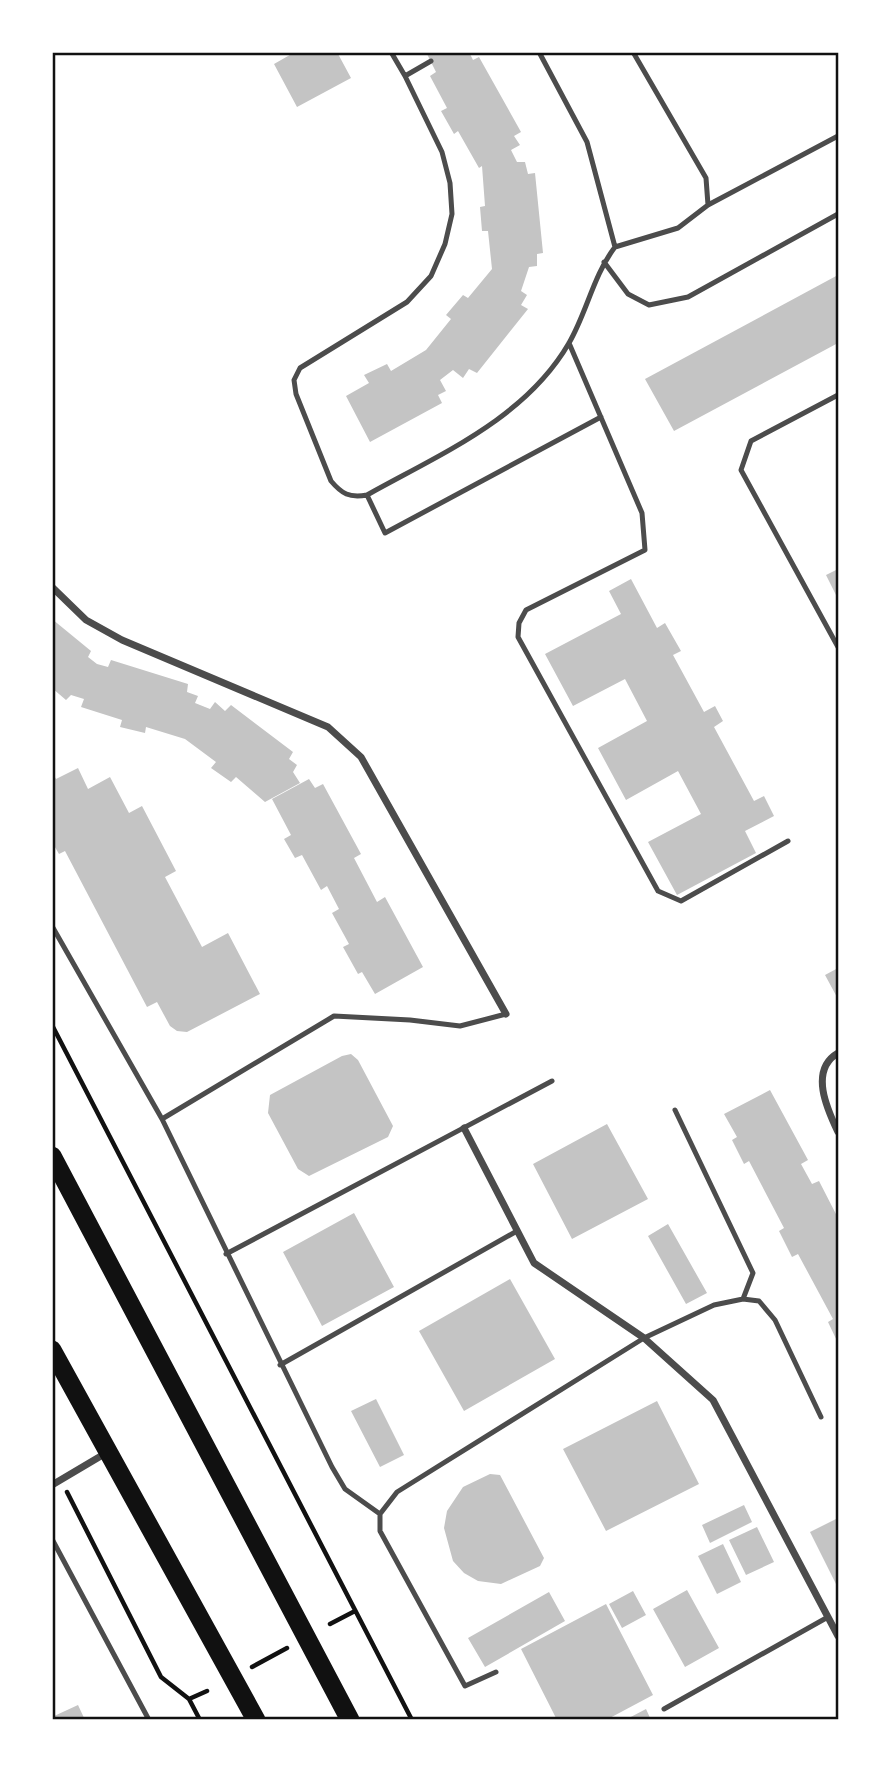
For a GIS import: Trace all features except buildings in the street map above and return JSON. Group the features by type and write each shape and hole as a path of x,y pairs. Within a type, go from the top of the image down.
{"highway":[{"path":"52,1156 350,1720"},
{"path":"52,1350 256,1720"}],"street":[{"path":"52,587 86,620 110,634 328,727 361,758 506,1014"},
{"path":"838,1053 830,1058 821,1080 828,1113 838,1132"},
{"path":"464,1128 534,1263 644,1338 713,1400 838,1636"},
{"path":"52,1485 107,1452"}],"lane":[{"path":"391,52 442,152 450,183 452,214 445,244 431,276 407,302 300,368 294,380 296,394 331,481 341,493 353,497 367,495 496,423 536,386 569,343 604,262 615,247 678,228 708,205 838,136"},
{"path":"539,52 587,142 615,247"},
{"path":"633,52 706,178 708,205"},
{"path":"405,76 430,61"},
{"path":"604,262 628,294 649,305 688,297 838,214"},
{"path":"569,343 642,513 645,550 526,610 519,623 517,638 658,891 681,901 788,841"},
{"path":"838,395 751,441 741,470 838,647"},
{"path":"367,495 385,533 601,416"},
{"path":"52,926 162,1119 279,1365 345,1489 380,1514"},
{"path":"162,1119 334,1016 460,1026 506,1014"},
{"path":"226,1254 552,1081"},
{"path":"675,1110 753,1273 743,1299"},
{"path":"279,1365 517,1231"},
{"path":"496,1672 465,1686 380,1531 380,1514 397,1492 644,1338 714,1304 743,1299 759,1301 775,1320 821,1417"},
{"path":"52,1539 149,1720"},
{"path":"664,1709 828,1617"}],"path":[{"path":"52,1025 412,1720"},
{"path":"61,1480 161,1677 190,1699 200,1720"},
{"path":"330,1624 355,1611"},
{"path":"247,1670 291,1646"},
{"path":"190,1699 207,1691"}]}
